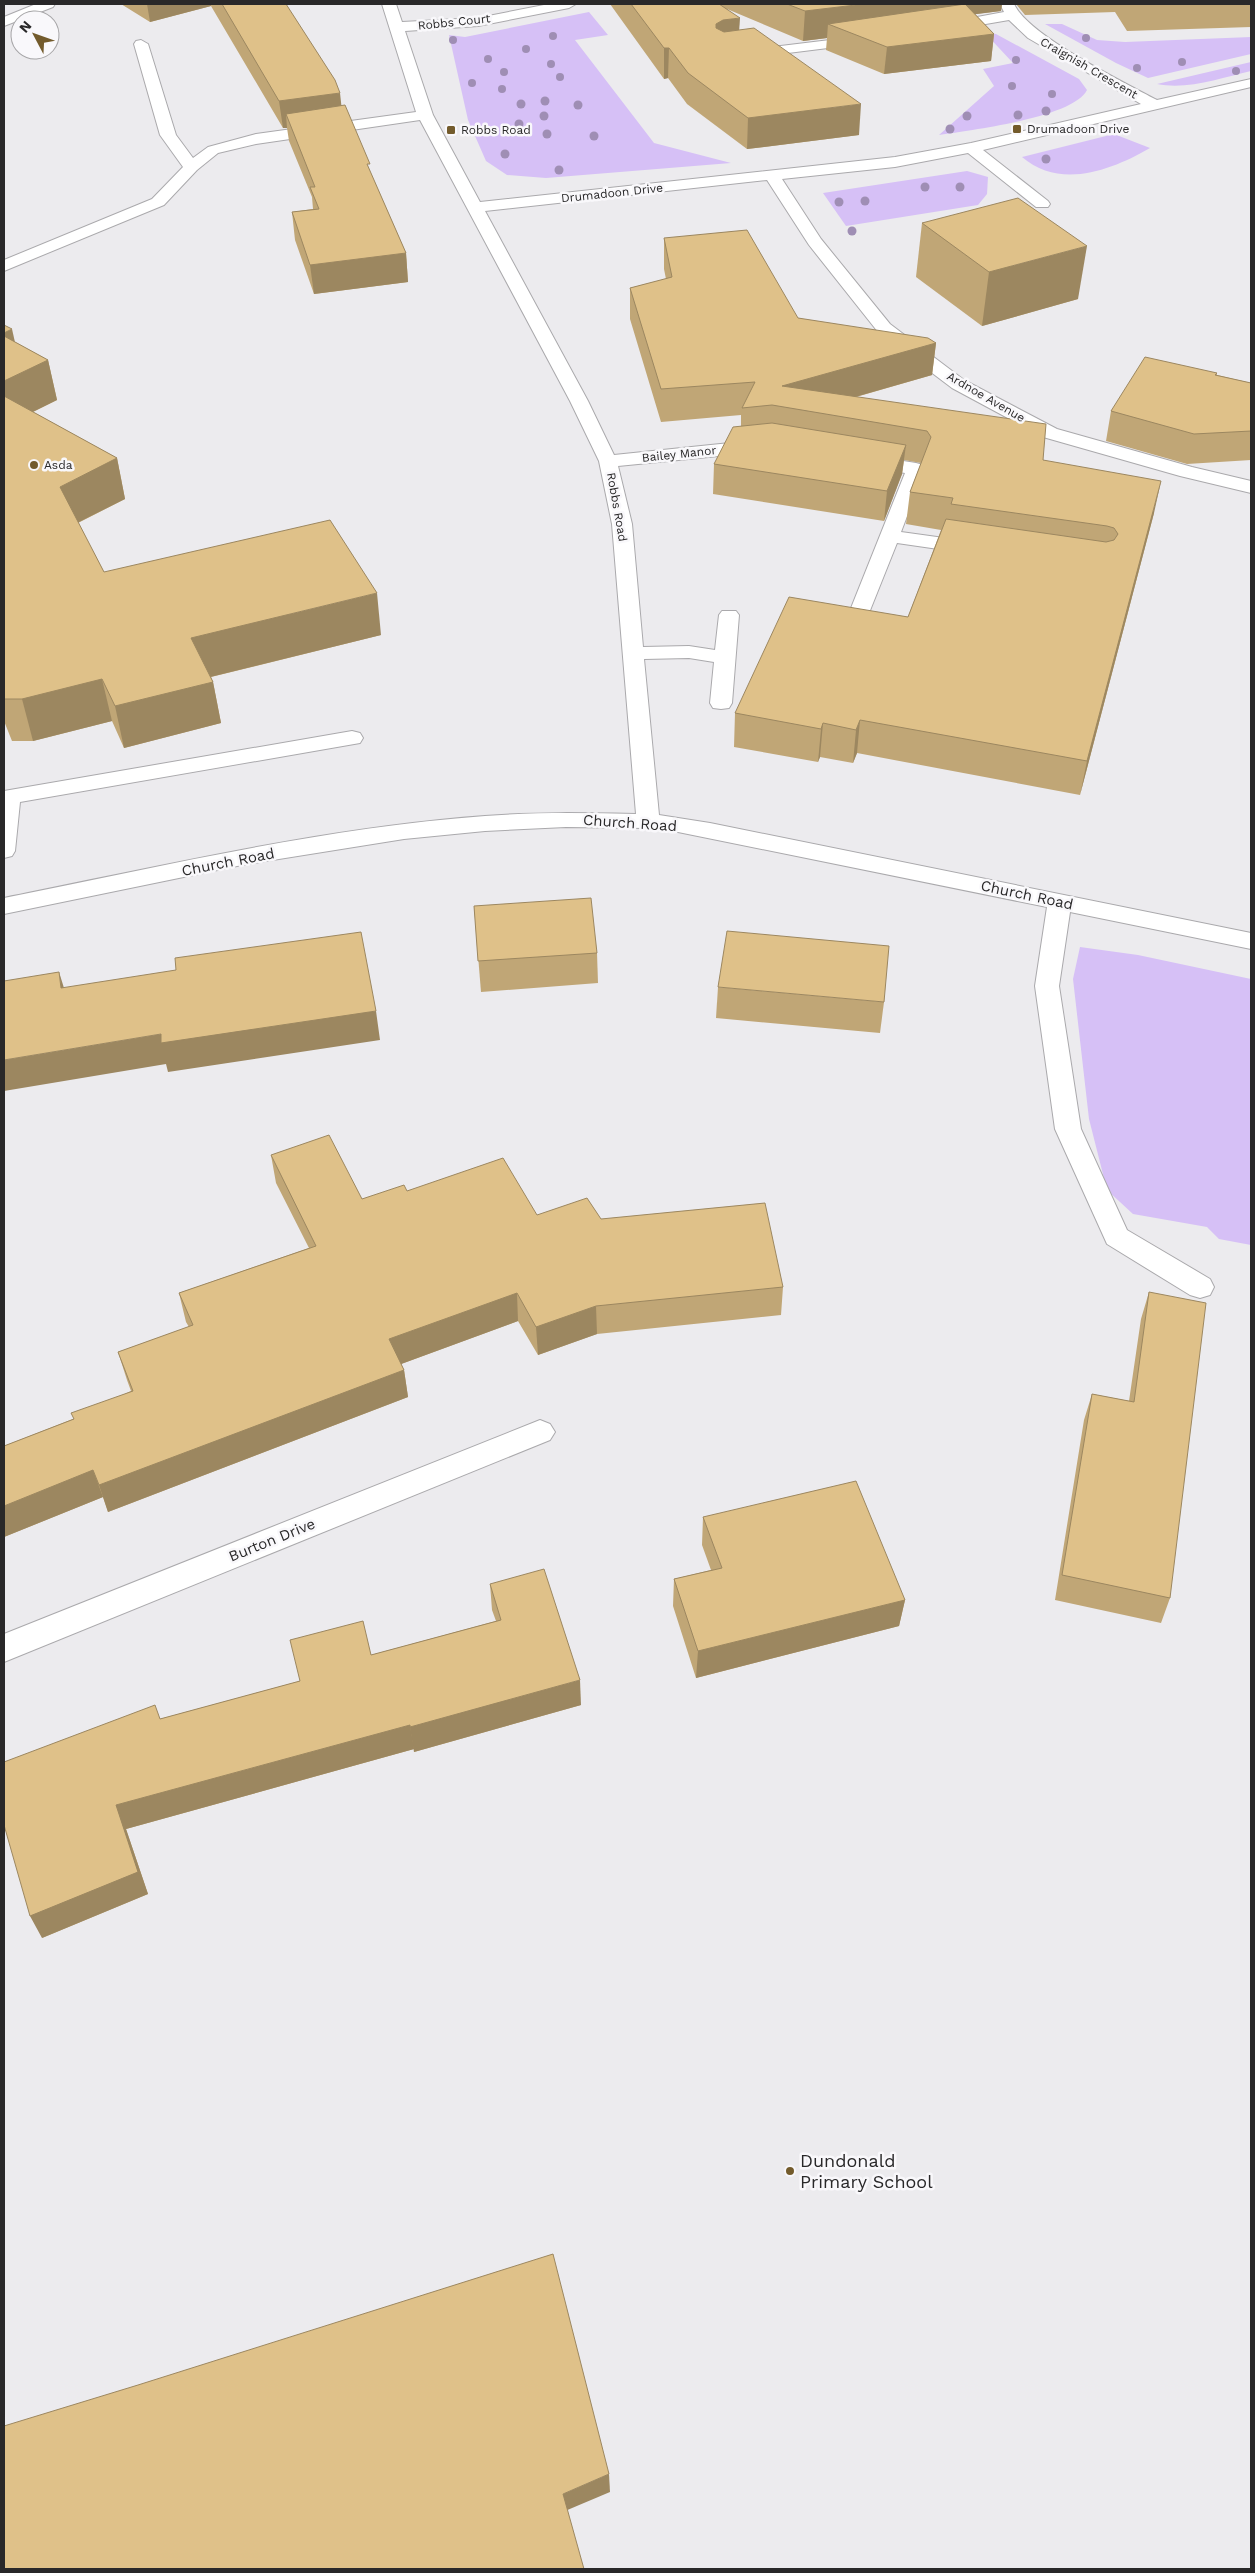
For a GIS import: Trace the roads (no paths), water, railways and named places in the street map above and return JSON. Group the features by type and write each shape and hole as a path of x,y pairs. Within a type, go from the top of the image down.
{"street":[{"path":"4,22 48,4"},
{"name":"Robbs Road","path":"389,4 425,115 579,400 608,461 622,524 648,821"},
{"name":"Robbs Court","path":"398,27 478,22 569,4"},
{"path":"932,29 1010,9"},
{"name":"Craignish Crescent","path":"1010,9 1033,36 1154,105"},
{"path":"732,55 876,38"},
{"path":"141,44 168,135 191,167"},
{"path":"787,50 800,64"},
{"name":"Drumadoon Drive","path":"474,207 895,162 971,148 1251,83"},
{"path":"4,266 158,202 191,167 213,150 256,138 425,115"},
{"path":"971,148 1042,204"},
{"name":"Ardnoe Avenue","path":"772,176 815,242 884,328 958,384 1050,433 1187,472 1251,487"},
{"name":"Bailey Manor","path":"608,461 770,445 780,447"},
{"path":"848,458 916,469 851,633"},
{"path":"891,536 996,552"},
{"path":"721,703 729,615"},
{"path":"633,653 690,652 724,657"},
{"path":"4,851 9,796 352,738"},
{"name":"Church Road","path":"4,906 325,843 453,827 552,819 648,821 710,830 1251,941"},
{"path":"1060,902 1047,986 1068,1129 1117,1237 1200,1287"},
{"name":"Burton Drive","path":"4,1648 540,1432"}],"place":[{"name":"Drumadoon Drive","path":"1017,129"},
{"name":"Robbs Road","path":"451,130"},
{"name":"Asda","path":"34,465"},
{"name":"Dundonald Primary School","path":"790,2171"}]}
